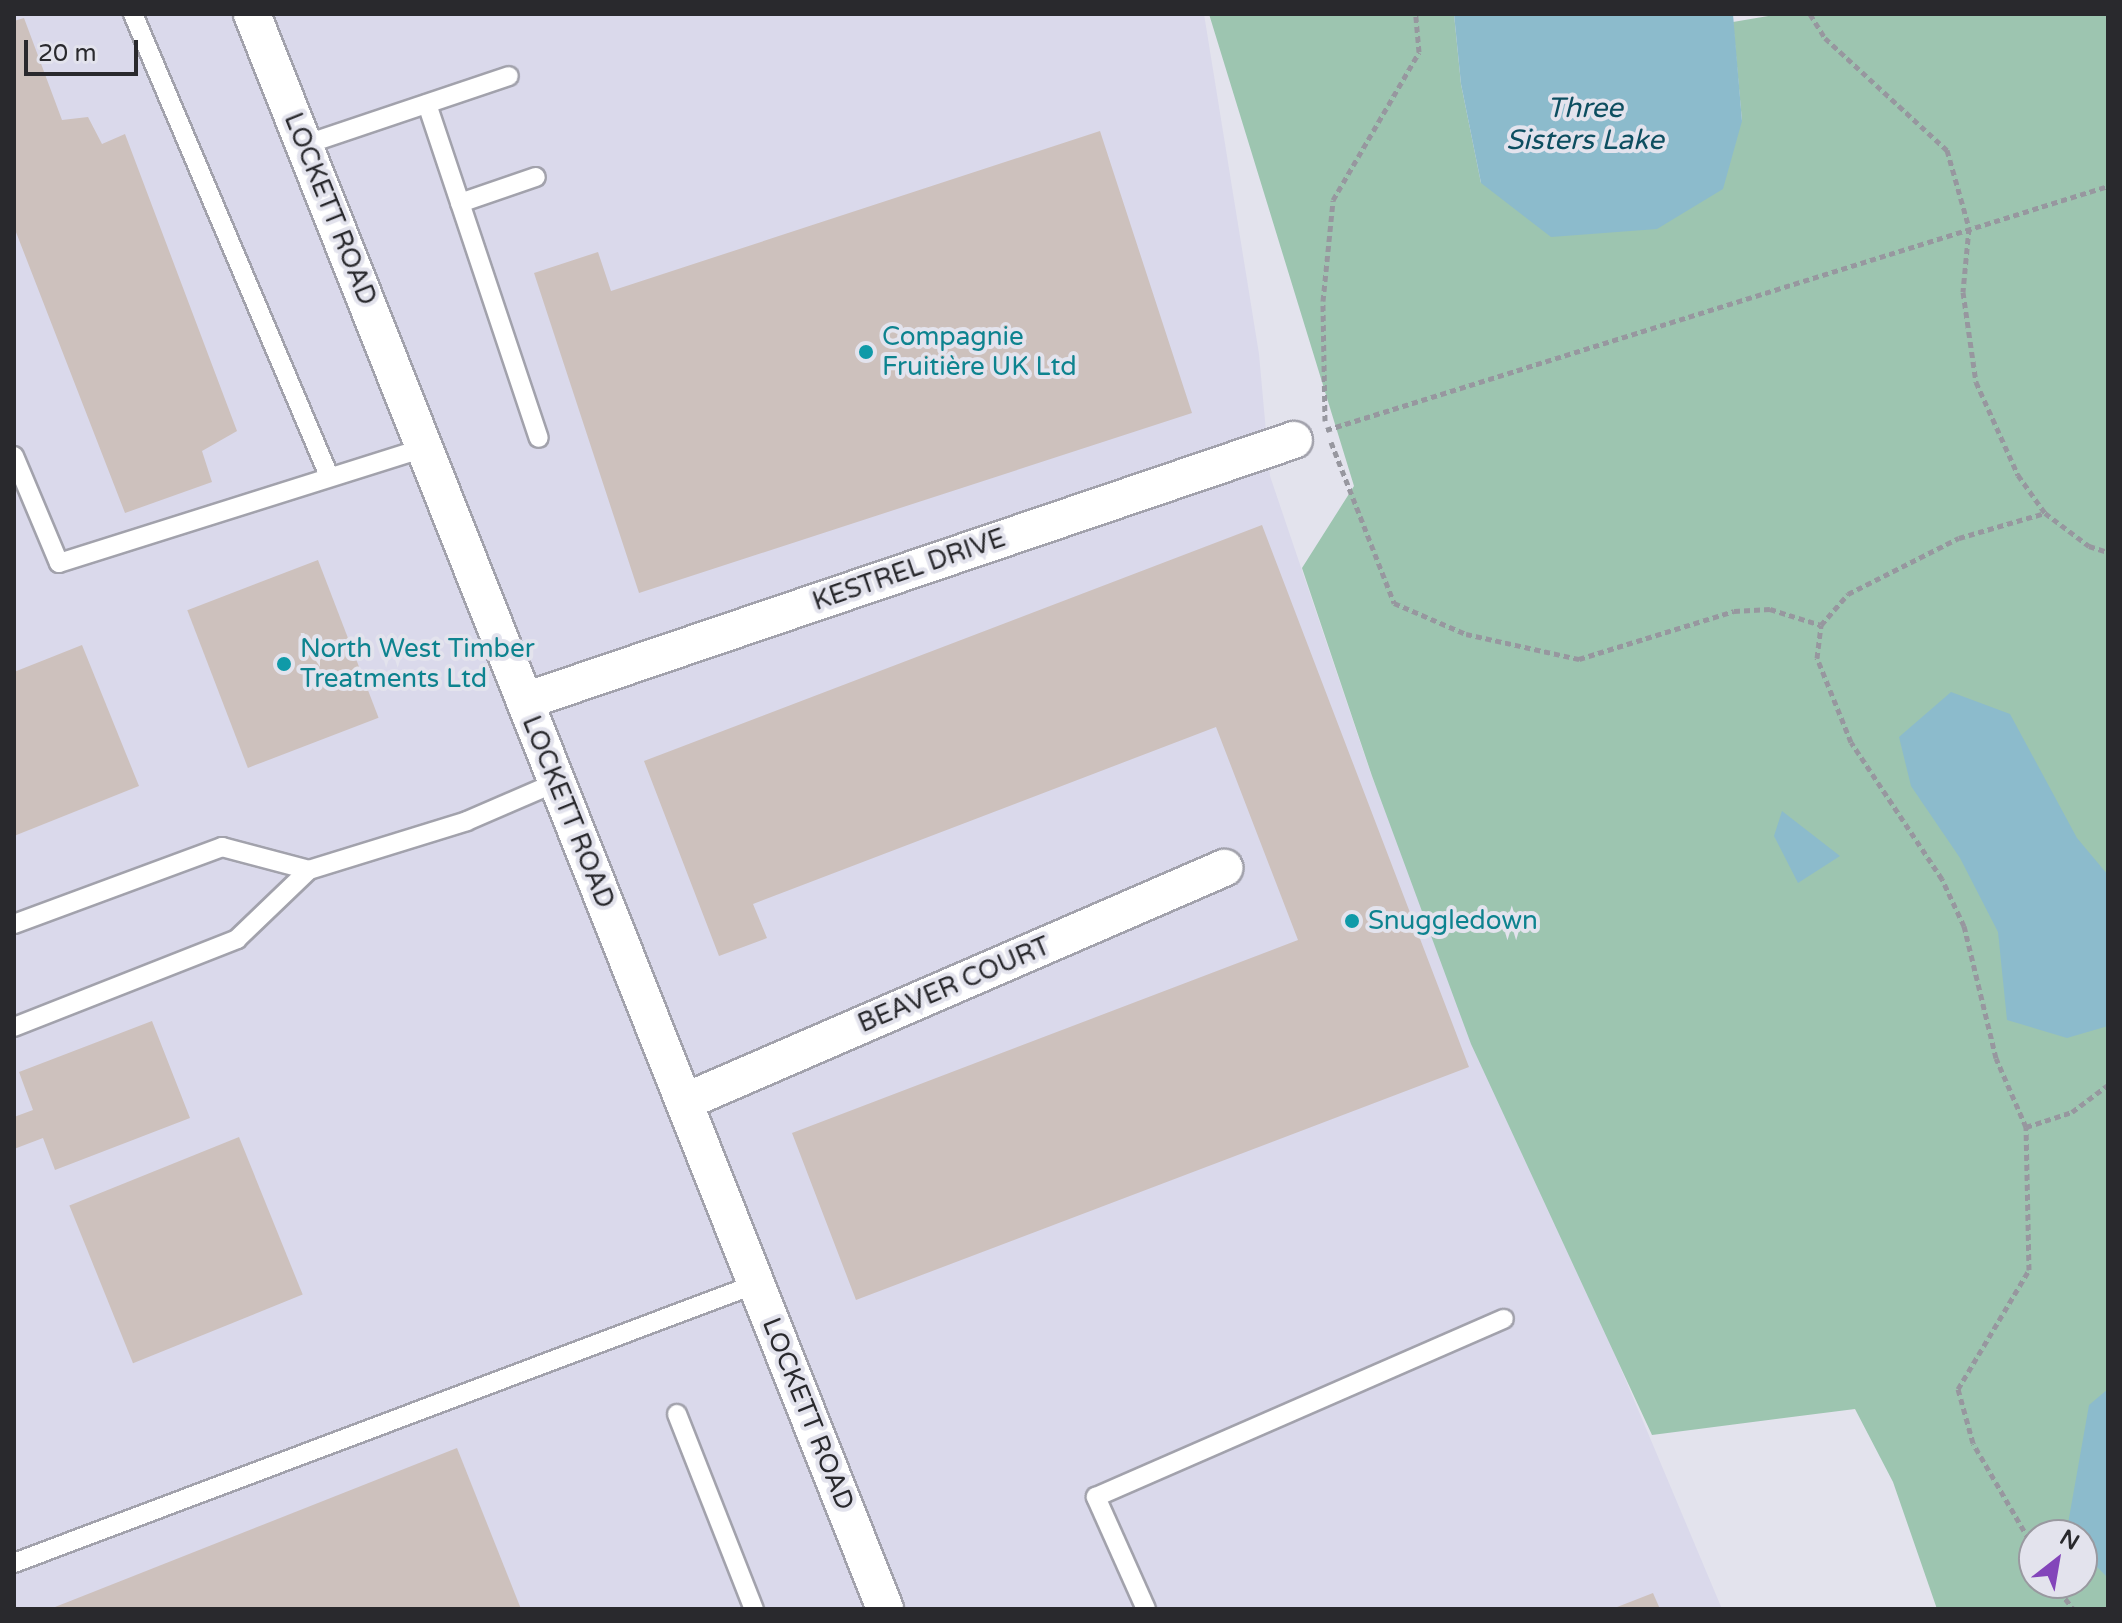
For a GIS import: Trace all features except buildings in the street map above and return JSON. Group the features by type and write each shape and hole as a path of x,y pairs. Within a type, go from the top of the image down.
{"street":[{"name":"LOCKETT ROAD","path":"252,14 885,1609"},
{"name":"KESTREL DRIVE","path":"525,701 1310,435"},
{"name":"BEAVER COURT","path":"684,1102 1224,868"}],"lane":[{"path":"133,14 328,474"},
{"path":"304,145 509,76"},
{"path":"427,104 539,438"},
{"path":"460,203 536,177"},
{"path":"14,456 59,563 328,474 424,448"},
{"path":"14,1027 237,939 309,870 467,821 557,782"},
{"path":"14,924 222,847 309,870"},
{"path":"14,1563 756,1284"},
{"path":"1146,1609 1096,1497 1504,1319"},
{"path":"677,1414 754,1609"}],"path":[{"path":"1416,14 1419,52 1333,200 1310,435 1394,603 1466,634 1579,659 1734,611 1770,609 1821,625"},
{"path":"1810,14 1825,38 1947,150 1969,228 1963,292 1976,382 2018,475 2045,513 2089,546 2108,552"},
{"path":"1310,435 2108,186"},
{"path":"2018,1520 1973,1443 1958,1389 2029,1270 2026,1127 1996,1058 1964,926 1942,879 1851,742 1817,658 1821,625 1848,594 1959,538 2045,513"},
{"path":"2026,1127 2072,1112 2108,1085"}],"shaded area":[{"path":"14,14 1204,14 1259,354 1270,476 1372,777 1722,1609 14,1609"}],"green space":[{"path":"1209,14 1454,14 1461,84 1481,183 1742,121 1733,22 1780,14 2108,14 2108,1609 1937,1609 1893,1482 1855,1409 1652,1435 1471,1044 1372,776 1302,568 1354,486"}],"water":[{"name":"Three Sisters Lake","path":"1454,14 1733,14 1742,121 1723,189 1657,229 1551,237 1481,183 1461,84"},
{"path":"1951,692 2010,714 2077,838 2108,875 2108,1026 2067,1038 2007,1020 1998,932 1960,858 1911,786 1899,737"},
{"path":"1782,811 1840,856 1798,883 1774,836"},
{"path":"2108,1389 2108,1578 2098,1568 2098,1519 2069,1519 2089,1405"}],"place":[{"name":"Compagnie Fruitière UK Ltd","path":"866,352"},
{"name":"North West Timber Treatments Ltd","path":"284,664"},
{"name":"Snuggledown","path":"1352,921"}]}
